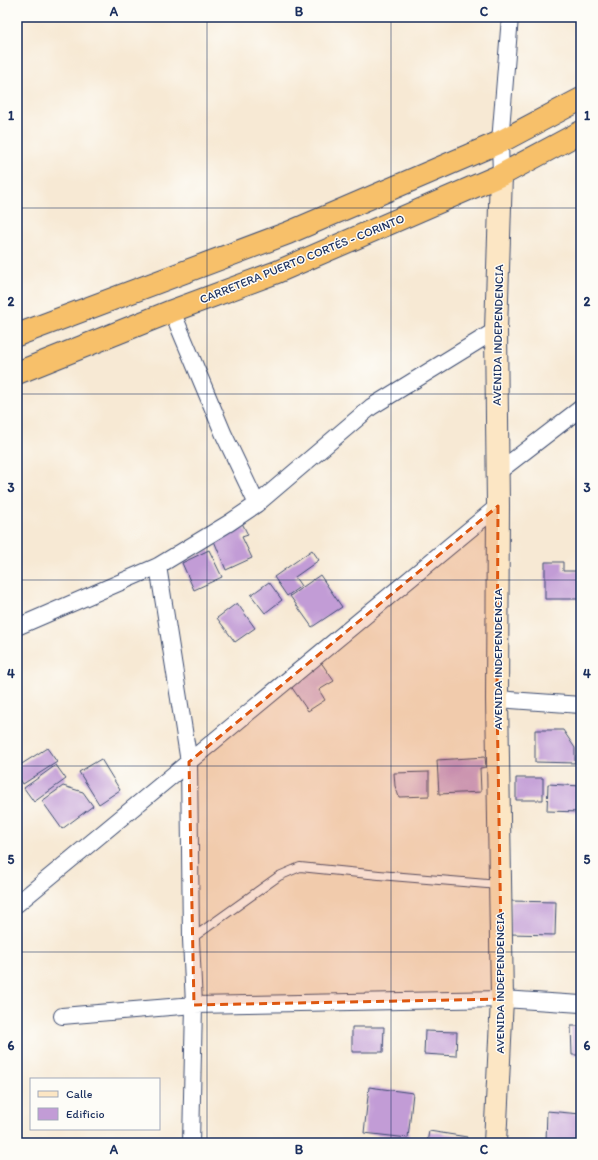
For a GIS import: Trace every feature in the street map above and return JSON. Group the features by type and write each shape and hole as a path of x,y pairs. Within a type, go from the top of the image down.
{"highway":[{"path":"17,335 288,233 500,142 581,99"},
{"name":"CARRETERA PUERTO CORTÉS - CORINTO","path":"17,373 172,311 277,272 501,175 581,132"}],"street":[{"path":"501,175 500,142 510,17"},
{"name":"AVENIDA INDEPENDENCIA","path":"496,1143 502,999 497,699 498,472 496,330 501,175"},
{"path":"172,311 224,435 257,504"},
{"path":"17,627 158,566 229,523 257,504 371,407 496,330"},
{"path":"498,472 581,408"},
{"path":"17,904 498,506"},
{"path":"158,566 189,762 191,939 194,1005 190,1143"},
{"path":"497,699 581,705"},
{"path":"62,1016 194,1005 502,999 581,1004"}],"lane":[{"path":"191,939 279,876 300,868 500,885"}],"highlighted area":[{"path":"498,506 497,699 502,999 194,1005 189,762"}],"building":[{"path":"240,519 248,535 242,537 252,558 226,570 212,536"},
{"path":"209,550 222,577 194,590 182,563"},
{"path":"312,550 319,560 295,577 301,586 287,596 274,577"},
{"path":"545,562 563,562 563,571 581,571 581,599 545,599"},
{"path":"320,575 342,607 312,627 290,596"},
{"path":"269,582 282,600 265,613 251,595"},
{"path":"237,603 255,628 235,642 217,618"},
{"path":"580,641 581,664 577,664"},
{"path":"320,661 334,681 319,690 325,700 308,711 288,682"},
{"path":"535,730 563,730 575,748 575,763 535,762"},
{"path":"47,748 57,762 23,784 17,774 17,767"},
{"path":"485,757 486,767 480,768 481,792 439,794 437,760"},
{"path":"101,759 120,790 99,804 79,772"},
{"path":"56,765 66,779 34,802 24,788"},
{"path":"429,772 429,796 399,797 395,786 394,773"},
{"path":"516,778 543,778 543,800 516,800"},
{"path":"548,784 581,786 580,812 547,811"},
{"path":"63,786 83,792 93,806 62,829 42,801"},
{"path":"511,901 556,902 555,935 510,934"},
{"path":"571,1026 581,1026 581,1055 572,1055"},
{"path":"352,1027 384,1027 383,1052 352,1052"},
{"path":"425,1031 457,1032 456,1056 424,1054"},
{"path":"369,1087 413,1093 408,1138 364,1133"},
{"path":"547,1111 581,1114 581,1143 546,1142"},
{"path":"429,1131 467,1137 466,1143 427,1143"}]}
